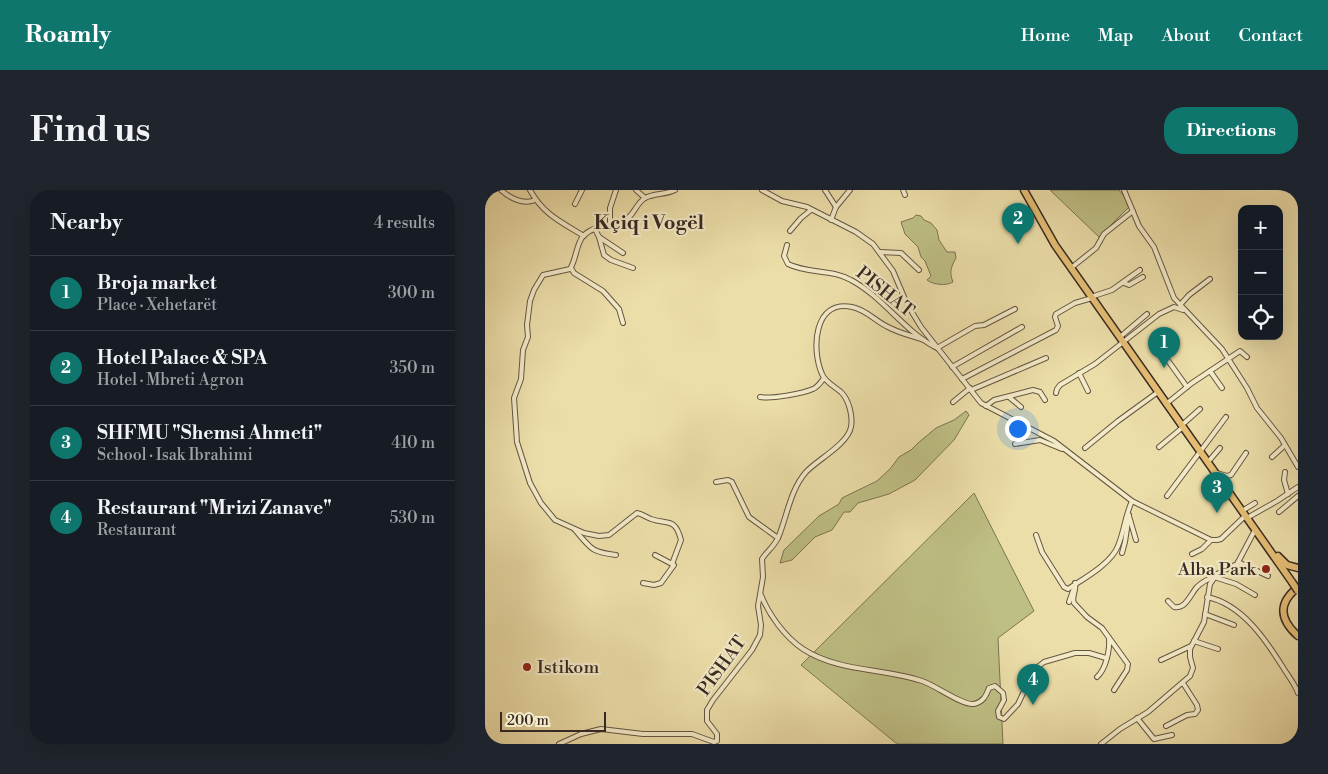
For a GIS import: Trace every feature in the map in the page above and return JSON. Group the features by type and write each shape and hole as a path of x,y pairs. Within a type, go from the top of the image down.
{"main road":[{"path":"1024,190 1046,231 1071,268 1298,591"},
{"path":"1265,544 1269,544 1282,561 1298,568"},
{"path":"1295,585 1285,602 1283,614 1288,627 1298,636"},
{"path":"1283,614 1290,626 1298,630"}],"street":[{"path":"501,190 517,200 528,202 535,200"},
{"path":"531,190 540,206 584,236"},
{"path":"575,204 582,190"},
{"path":"610,223 610,208 616,190"},
{"path":"636,190 645,198"},
{"path":"643,583 654,585 661,583 674,565 672,564 681,540 676,527 667,521 653,520 638,513 632,515 606,536 596,536 575,530 555,520 533,490 517,442 514,404 515,394 521,379 522,355 528,337 527,326 530,301 543,275 567,271 571,268 580,241 584,236 610,223 627,219 637,205 645,198 675,190"},
{"path":"762,190 782,201 802,205 863,236 880,252 893,271 912,313 979,401 1054,441 1132,501 1211,540 1221,539 1255,503"},
{"path":"825,190 836,207"},
{"path":"831,220 836,207 850,190"},
{"path":"903,190 905,195"},
{"path":"1124,190 1139,226 1154,246 1173,298 1229,359 1257,408 1285,445 1298,467"},
{"path":"790,231 811,210"},
{"path":"1071,268 1096,248 1104,234 1133,211"},
{"path":"595,229 604,255 611,260 633,268"},
{"path":"599,237 623,253"},
{"name":"PISHAT","path":"787,245 785,256 788,264 849,278 924,340 937,348"},
{"path":"880,252 901,253 919,270"},
{"path":"571,268 575,273 603,291 609,300 618,307 623,323"},
{"path":"962,379 1056,330 1058,326 1056,314 1075,303 1108,292 1124,283 1140,270"},
{"path":"1124,283 1129,285 1143,277"},
{"path":"1180,306 1189,295 1210,279"},
{"name":"PISHAT","path":"559,744 581,734 601,729 643,734 692,734 713,742 717,741 717,734 707,721 707,710 758,640 761,625 758,606 763,577 762,559 772,549 778,538 791,499 800,480 813,466 845,439 851,429 851,416 847,399 824,378 819,362 817,338 822,317 832,308 845,306 859,309 888,327 924,340"},
{"path":"1121,340 1165,311 1174,307 1183,310"},
{"path":"937,348 975,326 984,325 1015,309"},
{"path":"1056,394 1058,386 1095,364 1147,314"},
{"path":"952,367 1022,327"},
{"path":"1166,404 1187,387 1241,351 1247,357"},
{"path":"1164,355 1187,387"},
{"path":"953,402 970,389 1046,358"},
{"path":"1210,371 1223,388"},
{"path":"1079,373 1088,391"},
{"path":"760,397 811,390 818,386 824,378"},
{"path":"986,406 993,400 1036,390 1042,393 1045,400"},
{"path":"1085,448 1158,392"},
{"path":"1009,397 1021,407"},
{"path":"1159,447 1199,409"},
{"path":"1167,496 1226,417"},
{"path":"1015,444 1040,440 1067,450"},
{"path":"1272,457 1285,445"},
{"path":"1207,462 1221,448"},
{"path":"1215,472 1227,476 1231,475 1246,453"},
{"path":"1285,472 1284,480 1288,494"},
{"path":"716,482 728,480 732,482 749,517 778,538"},
{"path":"1245,515 1288,494 1298,487"},
{"path":"1279,512 1298,496"},
{"path":"1036,535 1042,552 1065,588 1068,589 1100,567 1112,556 1119,544 1128,509 1132,501"},
{"path":"1128,509 1136,540"},
{"path":"1122,553 1129,515"},
{"path":"575,530 592,549 601,553 616,555"},
{"path":"1167,601 1174,607 1180,607 1198,586 1234,566 1255,530"},
{"path":"1192,554 1202,549 1211,540"},
{"path":"655,555 672,564"},
{"path":"1238,562 1268,576"},
{"path":"1214,577 1236,584 1255,596"},
{"path":"1101,744 1148,712 1183,683 1192,673 1193,668 1190,658 1193,644 1201,629 1208,588 1214,577"},
{"path":"1069,602 1075,583"},
{"path":"1075,583 1074,603 1108,636 1128,664 1128,668 1114,690"},
{"path":"761,595 765,606 783,630 803,649 841,664 905,676 925,682 963,703 973,704 984,699 989,688 995,686 1003,693 1004,700 998,711 999,718 1005,720 1018,704 1034,670 1044,662 1075,653 1089,653 1106,658"},
{"path":"1207,597 1233,608 1248,621 1270,647 1298,693"},
{"path":"1205,614 1234,625"},
{"path":"1097,678 1102,672 1110,650 1108,636"},
{"path":"1161,660 1193,644 1218,649"},
{"path":"1166,726 1187,715 1198,712 1197,705 1183,683"},
{"path":"1137,718 1154,740 1172,735"}],"green space":[{"path":"1050,190 1119,190 1131,205 1099,237"},
{"path":"916,215 931,223 937,230 939,240 947,252 955,252 956,258 951,272 953,282 940,284 927,280 931,276 925,261 921,257 918,247 905,234 901,222"},
{"path":"966,411 969,415 954,440 915,480 889,494 858,503 850,512 844,512 832,530 815,537 792,560 780,563 784,550 819,516 839,504 842,498 877,481 899,457 911,450 936,428 954,420"},
{"path":"974,493 1034,611 998,638 1003,744 897,744 801,665"}],"place":[{"name":"Hotel Palace & SPA","path":"1018,244"},
{"name":"Broja market","path":"1164,368"},
{"name":"SHFMU \"Shemsi Ahmeti\"","path":"1217,513"},
{"name":"Alba Park","path":"1266,569"},
{"name":"Istikom","path":"527,667"},
{"name":"Restaurant \"Mrizi Zanave\"","path":"1033,705"}],"district":[{"name":"Kçiq i Vogël","path":"649,223"}]}
